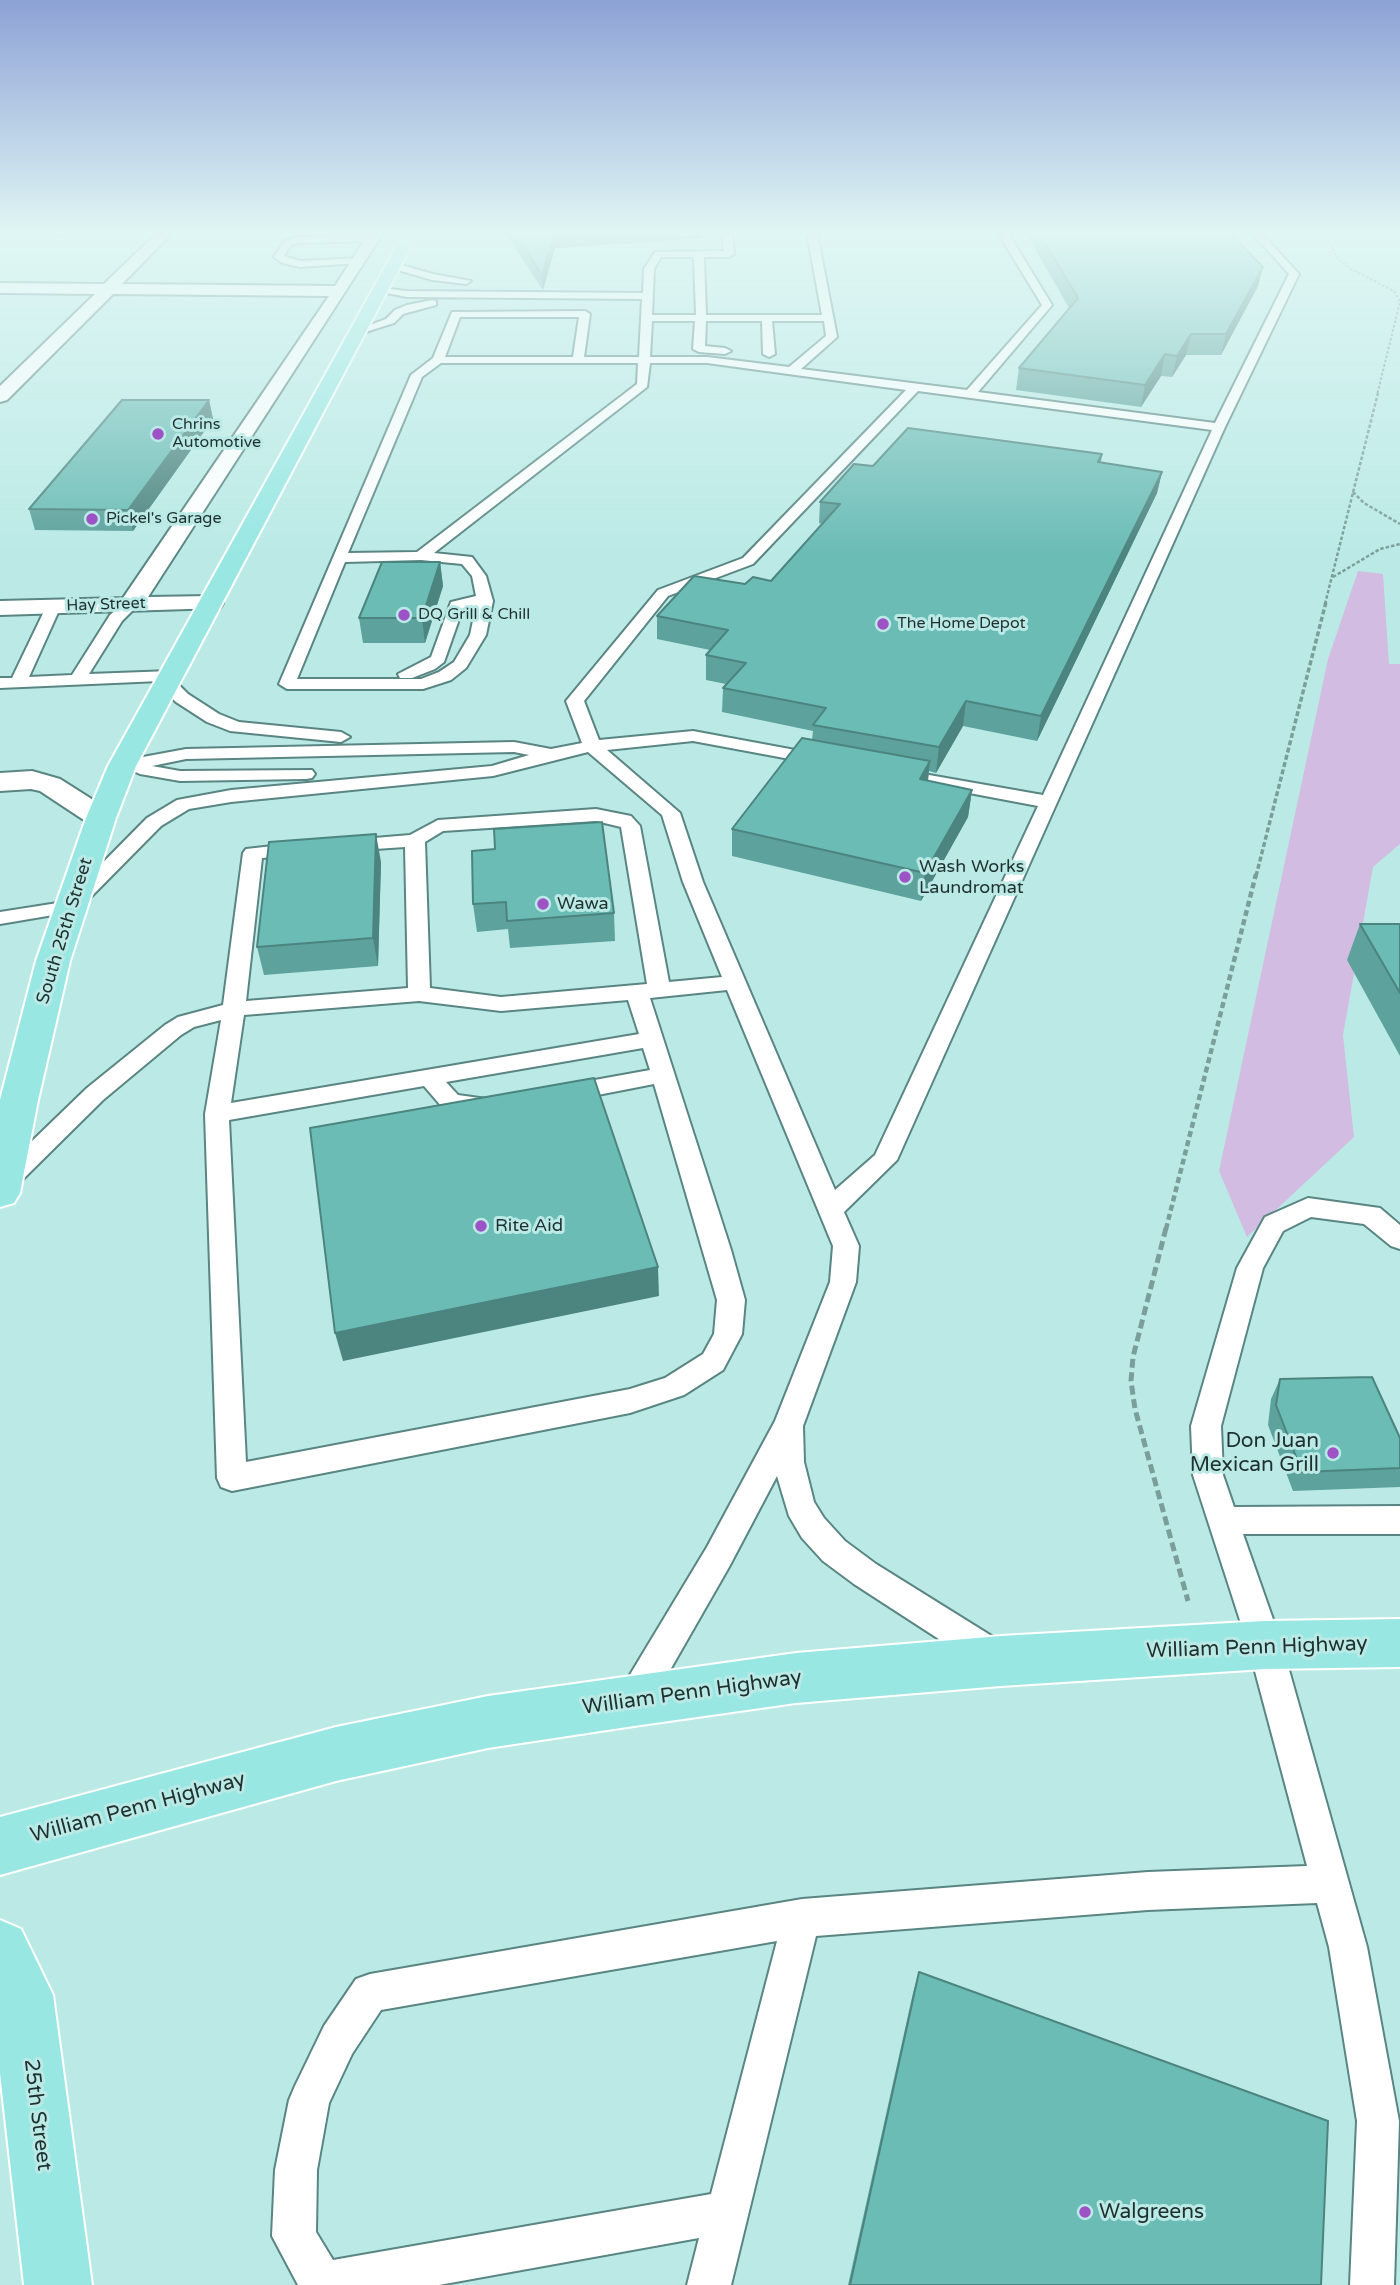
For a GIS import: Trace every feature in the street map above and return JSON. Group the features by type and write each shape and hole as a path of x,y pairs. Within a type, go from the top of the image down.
{"main road":[{"name":"South 25th Street","path":"1,1189 10,1101 70,907 122,766 352,340"},
{"name":"William Penn Highway","path":"0,1846 337,1754 488,1722 634,1700 796,1678 1001,1661 1265,1645 1400,1643"},
{"name":"25th Street","path":"0,1950 22,1996 58,2285"}],"street":[{"path":"0,396 58,340"},
{"path":"131,604 308,340"},
{"name":"Hay Street","path":"0,608 211,603"},
{"path":"0,782 32,780 50,785 101,818"}],"lane":[{"path":"289,681 417,375 438,360 446,340"},
{"path":"578,359 581,340"},
{"path":"422,556 643,385 645,340"},
{"path":"700,340 699,349 782,356"},
{"path":"758,354 762,340"},
{"path":"792,371 800,358 828,340"},
{"path":"970,394 1017,340"},
{"path":"832,1208 885,1160 1219,427 1262,340"},
{"path":"438,360 707,360 1219,427"},
{"path":"634,1700 718,1557 789,1424 843,1282 846,1246 694,882 671,813 592,746 575,701 663,593 748,561 915,387"},
{"path":"289,681 423,684 460,666 478,635 485,601 479,576 467,560 422,556 339,558"},
{"path":"289,681 383,678 416,671 438,659 456,605 485,601"},
{"path":"77,680 116,618 131,604"},
{"path":"18,682 53,606"},
{"path":"0,683 169,680 181,698 214,718 236,727 495,747"},
{"path":"0,918 70,907 154,822 184,804 231,796 493,771 592,746 693,736 844,764"},
{"path":"122,766 186,754 514,747 552,754"},
{"path":"122,766 180,776 493,771"},
{"path":"871,769 1049,802"},
{"path":"596,815 624,820 630,826 651,1039 718,1250 731,1300 728,1334 713,1362 674,1387 630,1401 232,1478 217,1114 234,1009 253,853 415,839 438,826 596,815"},
{"path":"415,839 419,994"},
{"path":"1,1189 95,1094 173,1030 202,1016 234,1009 419,994 501,1003 737,982"},
{"path":"217,1114 651,1039"},
{"path":"547,1096 663,1075"},
{"path":"432,1077 437,1089 450,1101 470,1106 509,1103"},
{"path":"1372,2285 1378,2121 1348,1947 1265,1645 1208,1475 1206,1426 1250,1268 1274,1224 1308,1207 1371,1215 1400,1239"},
{"path":"789,1424 789,1462 794,1487 800,1507 813,1528 834,1550 865,1574 1001,1661"},
{"path":"1223,1521 1400,1520"},
{"path":"727,2212 322,2284 294,2236 296,2170 309,2100 338,2040 370,1993 802,1917 1148,1891 1330,1884"},
{"path":"709,2285 802,1917"}],"path":[{"path":"1200,1649 1135,1409 1131,1381 1133,1357 1391,340"},
{"path":"1353,492 1364,503 1400,524"},
{"path":"1332,578 1380,549 1400,544"}],"shaded area":[{"path":"1358,571 1383,574 1389,664 1400,664 1400,844 1373,867 1343,1035 1354,1137 1247,1237 1219,1171 1328,659"}],"building":[{"path":"1043,340 1187,340 1177,356 1165,354 1145,385 1019,368"},
{"path":"122,400 209,400 128,510 29,509"},
{"name":"The Home Depot","path":"908,428 1102,454 1098,462 1162,472 1041,716 966,701 939,747 813,725 826,708 723,688 746,663 706,655 728,630 657,616 694,576 745,584 753,577 771,581 840,504 820,502 854,464 873,466"},
{"path":"382,562 440,562 422,618 359,618"},
{"path":"802,738 930,761 920,779 972,790 925,873 732,829"},
{"name":"Wawa","path":"602,822 614,913 507,921 506,902 473,904 472,851 495,849 494,829"},
{"path":"376,834 373,938 257,947 269,842"},
{"path":"1360,924 1400,924 1400,993"},
{"name":"Rite Aid","path":"594,1078 658,1267 335,1333 310,1128"},
{"name":"Don Juan Mexican Grill","path":"1372,1377 1400,1438 1400,1468 1302,1472 1276,1405 1280,1379"},
{"name":"Walgreens","path":"919,1972 1328,2121 1321,2285 850,2285"}],"place":[{"name":"Chrins Automotive","path":"158,434"},
{"name":"Pickel's Garage","path":"92,519"},
{"name":"DQ Grill & Chill","path":"404,615"},
{"name":"The Home Depot","path":"883,624"},
{"name":"Wash Works Laundromat","path":"905,877"},
{"name":"Wawa","path":"543,904"},
{"name":"Rite Aid","path":"481,1226"},
{"name":"Don Juan Mexican Grill","path":"1333,1453"},
{"name":"Walgreens","path":"1085,2212"}]}
